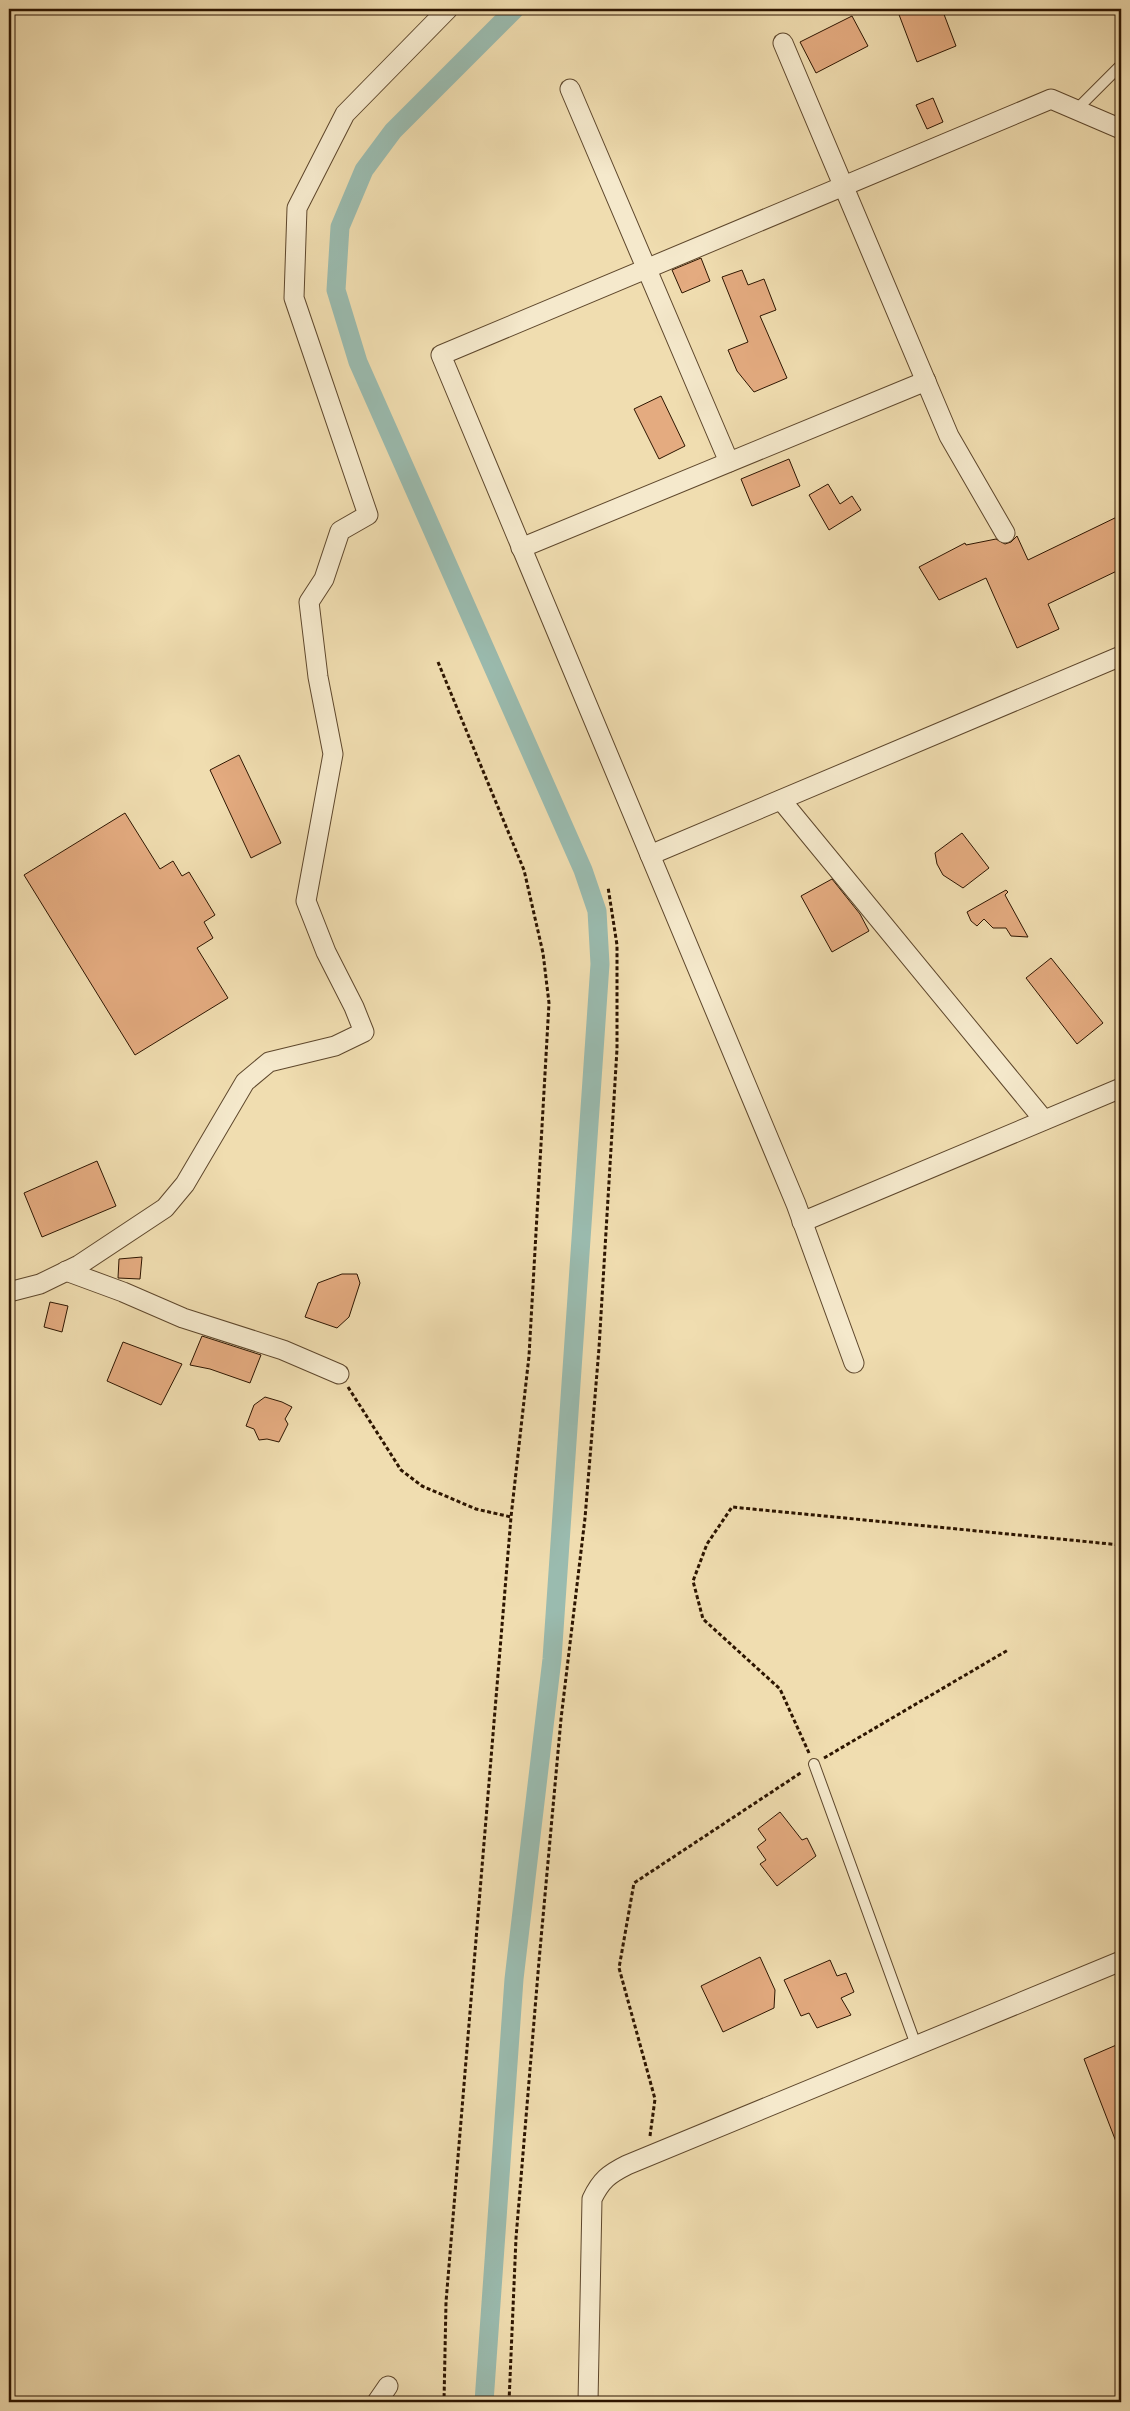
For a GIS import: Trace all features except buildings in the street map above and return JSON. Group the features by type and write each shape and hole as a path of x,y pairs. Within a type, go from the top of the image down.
{"street":[{"path":"9,1292 40,1284 66,1271 165,1208 185,1184 245,1082 268,1062 335,1046 364,1032 354,1007 326,952 306,901 333,754 318,677 309,602 324,578 340,531 368,515 294,298 297,208 345,114 448,9"},
{"path":"783,43 949,436 1006,533"},
{"path":"570,89 729,462"},
{"path":"854,1363 802,1222 441,355 1051,99 1121,129"},
{"path":"521,548 926,381"},
{"path":"650,855 1121,656"},
{"path":"781,800 1044,1120"},
{"path":"802,1222 1121,1088"},
{"path":"66,1271 123,1292 183,1318 283,1350 339,1374"},
{"path":"588,2402 592,2199 600,2184 613,2173 647,2156 1121,1961"},
{"path":"377,2402 388,2386"}],"lane":[{"path":"1076,110 1121,65"},
{"path":"814,1764 916,2045"}],"path":[{"path":"438,662 524,870 543,953 549,1003 529,1356 511,1517 446,2302 444,2402"},
{"path":"509,2402 516,2238 539,1961 561,1719 585,1518 599,1348 617,1049 617,944 608,887"},
{"path":"339,1374 402,1470 422,1486 476,1509 511,1517"},
{"path":"814,1764 780,1689 703,1619 693,1581 707,1544 732,1507 1121,1545"},
{"path":"647,2156 656,2099 619,1968 634,1883 814,1764 1008,1650"}],"waterway":[{"path":"484,2402 514,1979 552,1659 600,964 597,911 583,870 358,362 336,290 340,227 364,170 393,131 515,9"}]}
